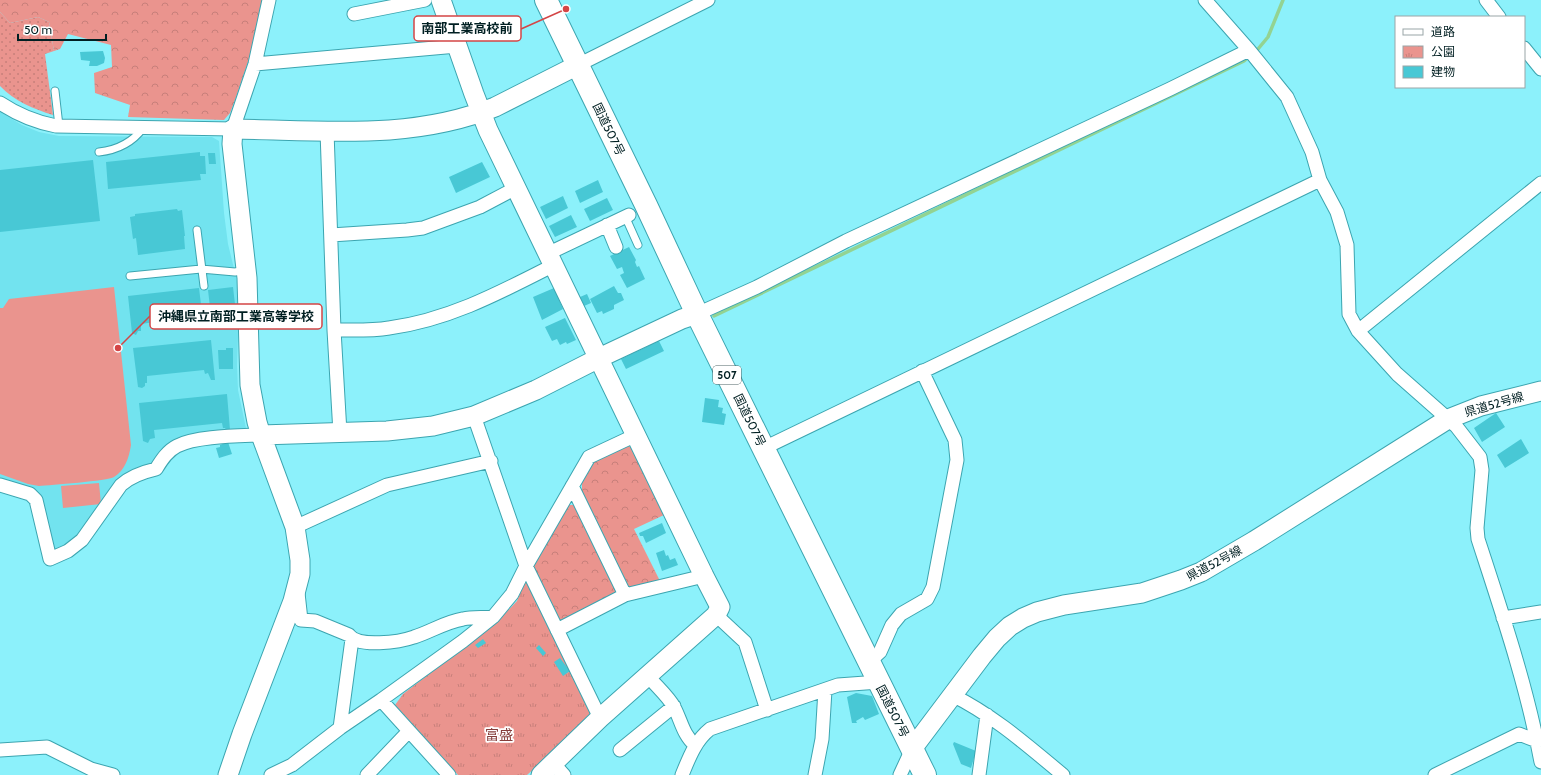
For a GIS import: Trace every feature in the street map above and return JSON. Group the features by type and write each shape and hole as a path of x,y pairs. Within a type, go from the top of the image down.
{"highway":[{"name":"国道507号","path":"546,0 697,314 925,775"}],"street":[{"path":"228,775 297,588 300,574 300,560 295,527 261,435 250,385 246,270 232,144 233,129 255,64 269,0"},
{"path":"354,14 425,0"},
{"path":"440,0 481,113 720,607 716,615 600,718 553,771"},
{"path":"0,103 24,117 40,123 59,126 382,132 406,130 431,126 481,113 495,107 708,0"},
{"path":"1205,0 1249,50 1286,97 1312,152 1320,180 1337,212 1347,245 1349,314 1358,331 1397,374 1456,426 1480,457 1482,470 1477,528 1478,539 1533,720 1541,762"},
{"path":"1486,0 1498,16"},
{"path":"255,64 456,46"},
{"path":"1525,49 1541,69"},
{"path":"0,485 30,494 36,500 50,559 68,551 82,540 121,485 128,478 156,469 168,452 177,446 218,437 387,431 433,426 474,416 536,390 599,358 682,319 697,314 758,287 846,242 1170,89 1249,50"},
{"path":"327,131 334,330 340,433"},
{"path":"764,448 1320,180"},
{"path":"1358,331 1541,183"},
{"path":"330,235 423,228 480,207 516,188"},
{"path":"334,330 389,328 428,320 479,302 607,225 627,216"},
{"path":"607,225 616,246"},
{"path":"869,662 880,652 892,625 901,614 927,599 933,587 957,460 955,440 922,371"},
{"name":"県道52号線","path":"912,748 997,638 1010,626 1023,618 1037,612 1064,605 1142,593 1201,572 1254,541 1448,419 1481,406 1541,391"},
{"path":"474,416 491,461 526,566 600,718"},
{"path":"272,775 292,765 340,728 463,641 493,617 512,594 526,566 589,457 636,435"},
{"path":"295,527 387,485 491,461"},
{"path":"572,486 625,595"},
{"path":"557,630 625,595 704,576"},
{"path":"297,588 301,620 321,623 349,635 352,639 364,642 398,641 412,638 450,622 463,619 493,617"},
{"path":"1503,618 1541,612"},
{"path":"716,615 745,642 767,710"},
{"path":"340,728 352,639"},
{"path":"648,676 674,706 686,735 695,745"},
{"path":"682,775 695,745 701,736 710,729 825,690 847,684 879,682"},
{"path":"815,775 822,739 825,690"},
{"path":"952,695 987,714 1058,773"},
{"path":"381,700 449,775"},
{"path":"620,750 674,706"},
{"path":"978,775 987,714"},
{"path":"367,775 409,730"},
{"path":"1435,775 1519,734 1537,741"},
{"path":"0,750 47,747 92,769 112,775"},
{"path":"900,775 912,748"}],"lane":[{"path":"56,91 59,126"},
{"path":"99,152 112,150 122,146 136,137 143,128"},
{"path":"627,216 638,245"},
{"path":"196,230 204,286"},
{"path":"130,276 201,269 235,272 246,270"}],"shaded area":[{"path":"0,112 22,125 39,132 59,136 212,137 219,141 224,213 228,244 238,285 238,390 246,428 243,432 217,433 141,469 80,537 57,551 53,549 42,503 0,480"}],"green space":[{"path":"0,0 263,0 253,47 230,113 224,120 128,117 130,105 95,93 94,73 112,67 111,45 68,34 60,49 54,51 49,22 38,17 10,23 0,12"},
{"path":"0,12 10,23 38,17 49,22 54,51 45,54 53,115 25,104 0,86"},
{"path":"114,287 131,445 128,459 124,467 118,474 110,478 39,486 28,484 0,474 0,308 3,308 9,299"},
{"path":"627,445 633,448 664,515 634,529 660,581 632,588 626,585 582,494 582,480 592,463"},
{"path":"99,483 101,504 63,508 61,486"},
{"path":"567,505 577,505 618,591 617,595 563,622 558,621 534,572 533,565"},
{"path":"526,578 592,712 590,718 527,775 458,775 395,705 403,694 497,622 517,601"}],"building":[{"path":"103,51 105,58 104,63 97,66 89,66 90,61 81,60 80,52"},
{"path":"200,152 200,156 205,156 206,174 200,174 201,180 108,189 106,162"},
{"path":"208,153 215,153 216,164 209,164"},
{"path":"93,160 100,221 0,232 0,170"},
{"path":"482,162 490,177 456,193 449,177"},
{"path":"598,180 603,192 580,203 575,191"},
{"path":"563,196 568,208 546,219 540,207"},
{"path":"607,198 613,210 590,221 584,209"},
{"path":"177,209 178,211 182,210 185,249 138,255 136,238 133,239 130,217 135,216 135,214"},
{"path":"571,215 577,227 555,237 549,226"},
{"path":"629,247 636,260 635,262 637,267 639,266 645,279 627,288 620,275 624,273 622,267 617,269 610,256"},
{"path":"614,286 618,293 621,293 624,300 614,305 614,309 603,314 602,311 597,313 590,299"},
{"path":"233,287 236,313 211,316 208,290"},
{"path":"199,288 203,321 202,326 199,328 197,327 195,321 190,322 189,317 141,324 141,331 138,331 136,335 132,333 128,296"},
{"path":"554,288 563,309 542,320 533,297"},
{"path":"587,294 591,303 584,306 580,297"},
{"path":"565,318 576,340 560,345 557,339 552,341 545,327"},
{"path":"211,340 215,380 211,380 208,373 205,374 204,370 147,376 147,383 145,383 145,386 142,388 138,387 133,348"},
{"path":"659,341 664,351 626,369 621,359"},
{"path":"226,348 233,348 233,369 219,369 218,350 226,350"},
{"path":"227,394 230,430 227,431 223,428 222,423 154,430 155,438 150,439 148,443 143,441 139,403"},
{"path":"705,398 719,400 718,407 723,408 722,413 726,414 724,425 702,422"},
{"path":"1496,413 1505,427 1482,442 1474,428"},
{"path":"1521,439 1529,453 1505,468 1497,455"},
{"path":"228,442 232,454 219,458 216,448"},
{"path":"662,523 666,533 646,543 643,536 640,536 639,533"},
{"path":"664,550 666,556 668,555 670,560 675,558 678,565 662,571 656,553"},
{"path":"483,639 486,643 478,648 475,645"},
{"path":"539,645 546,653 543,656 536,648"},
{"path":"560,658 570,671 563,676 554,662"},
{"path":"856,693 872,696 879,714 865,720 863,717 856,721 857,723 852,723 847,697"},
{"path":"954,742 976,751 971,768 961,764 953,744"}],"waterway":[{"path":"714,316 1244,61 1258,49 1268,37 1283,0"}],"place":[{"name":"南部工業高校前","path":"566,9"},
{"name":"沖縄県立南部工業高等学校","path":"118,348"}],"district":[{"name":"富盛","path":"499,735"}]}
